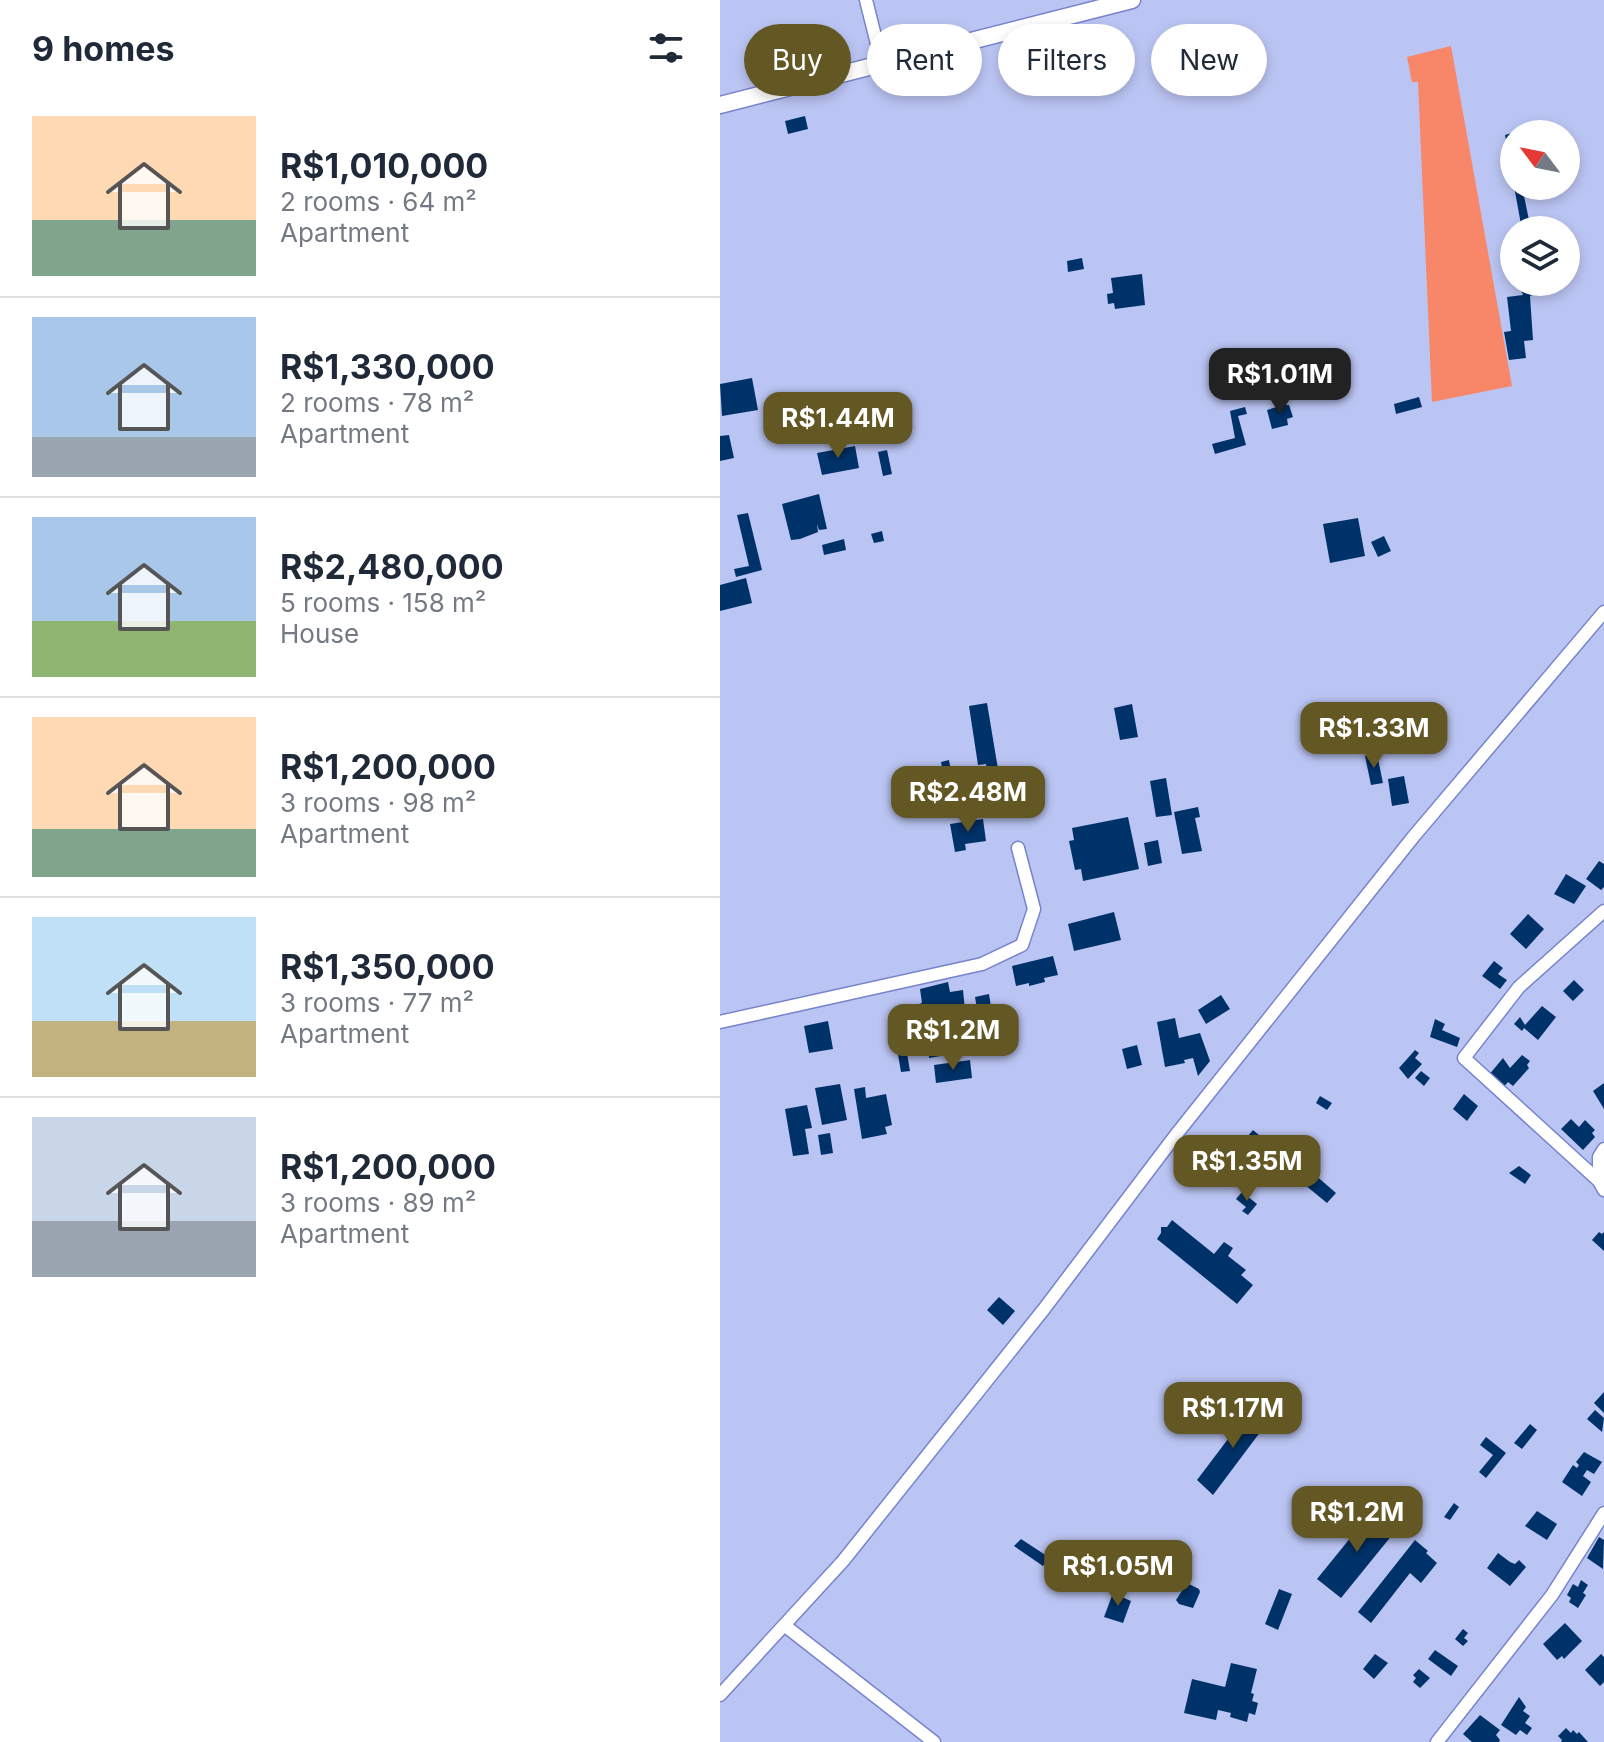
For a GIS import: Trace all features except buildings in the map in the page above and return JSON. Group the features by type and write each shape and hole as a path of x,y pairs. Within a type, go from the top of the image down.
{"street":[{"path":"866,0 872,24"},
{"path":"982,38 1132,0"},
{"path":"720,105 867,68"},
{"path":"720,1695 843,1561 1414,836 1604,612"},
{"path":"720,1022 982,964 1022,945 1034,909 1018,848"},
{"path":"1602,1186 1464,1058 1519,987 1604,911"},
{"path":"1602,1186 1599,1157 1604,1149"},
{"path":"1437,1742 1552,1595 1604,1513"},
{"path":"784,1625 934,1742"}],"shaded area":[{"path":"1451,46 1512,386 1432,402 1418,82 1412,82 1407,57"}]}
